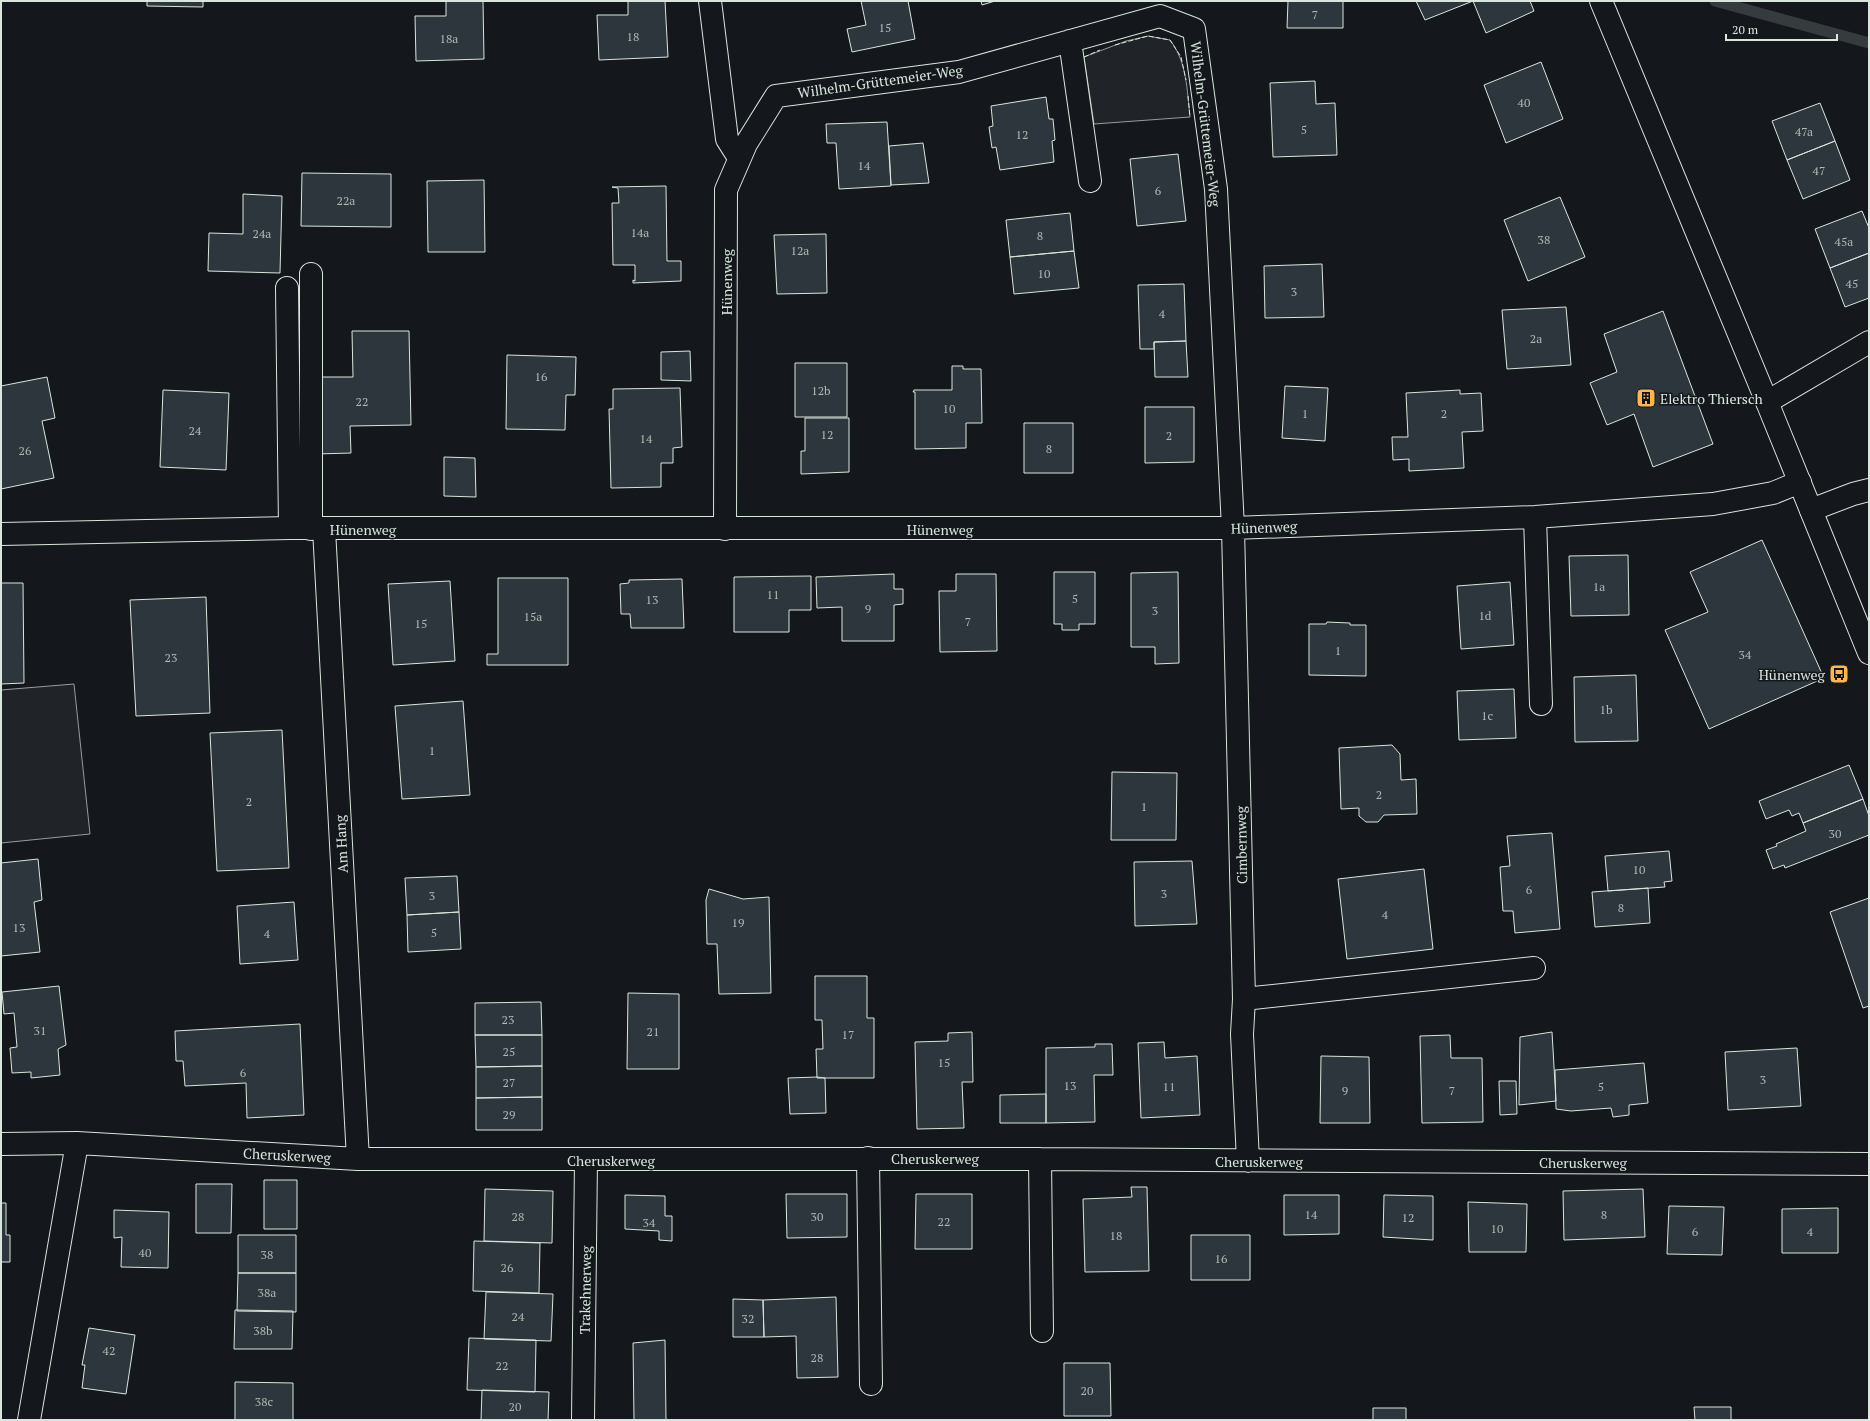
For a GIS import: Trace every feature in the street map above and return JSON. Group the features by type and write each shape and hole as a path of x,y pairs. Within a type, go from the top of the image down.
{"street":[{"path":"710,1 717,71 727,139 739,158"},
{"path":"1601,1 1869,653"},
{"name":"Wilhelm-Grüttemeier-Weg","path":"776,96 959,72 1160,16 1194,29 1216,189 1233,528"},
{"path":"1070,40 1090,181"},
{"name":"Hünenweg","path":"725,529 726,190 746,144 776,96"},
{"name":"Am Hang","path":"311,274 318,529 358,1159"},
{"path":"287,288 290,528"},
{"path":"1767,402 1869,342"},
{"name":"Hünenweg","path":"1,534 290,528 1233,528 1535,517 1713,504 1773,493 1800,482"},
{"path":"1811,510 1853,494 1869,490"},
{"path":"1535,517 1541,704"},
{"name":"Cimbernweg","path":"1233,528 1244,999 1242,1034 1248,1161"},
{"path":"1244,999 1534,968"},
{"path":"28,1420 77,1143"},
{"name":"Cheruskerweg","path":"1,1144 77,1143 358,1159 586,1160 1040,1158 1248,1161 1869,1164"},
{"path":"868,1158 871,1384"},
{"path":"1040,1158 1042,1331"},
{"name":"Trakehnerweg","path":"583,1420 586,1160"}],"shaded area":[{"path":"1148,36 1170,40 1176,49 1183,67 1190,117 1094,124 1084,57 1126,41"},
{"path":"74,684 90,834 1,843 1,690"}],"building":[{"path":"147,1 203,1 203,7 147,6"},
{"path":"446,1 483,1 484,59 416,61 415,16 446,16"},
{"path":"628,1 665,1 668,57 599,60 597,15 628,15"},
{"path":"861,1 908,1 915,39 852,52 847,29 866,25"},
{"path":"981,1 995,1 982,5"},
{"path":"1288,1 1343,1 1343,28 1287,28"},
{"path":"1416,1 1473,1 1425,20"},
{"path":"1473,1 1530,1 1534,11 1486,33"},
{"path":"1541,62 1563,119 1506,143 1484,85"},
{"path":"1315,81 1316,104 1335,103 1337,155 1273,157 1270,83"},
{"path":"1046,97 1049,119 1053,119 1055,140 1052,141 1054,162 1000,170 996,147 992,148 989,127 993,126 991,106"},
{"path":"1820,103 1835,141 1787,160 1772,121"},
{"path":"887,122 891,186 839,189 836,143 827,143 826,124"},
{"path":"1835,141 1850,180 1803,199 1787,160"},
{"path":"923,143 929,183 891,185 889,146"},
{"path":"1178,154 1186,221 1137,226 1130,159"},
{"path":"302,173 391,174 391,227 301,226"},
{"path":"484,180 485,252 428,252 427,181"},
{"path":"666,186 667,261 681,261 681,281 633,283 633,280 635,281 635,265 613,265 612,203 619,203 618,188 612,187"},
{"path":"243,194 282,196 280,273 208,271 209,233 243,234"},
{"path":"1560,197 1585,257 1528,281 1504,220"},
{"path":"1862,211 1869,228 1869,253 1830,268 1815,229"},
{"path":"1070,213 1074,251 1010,257 1006,220"},
{"path":"826,234 827,293 777,294 774,235"},
{"path":"1074,251 1079,288 1014,294 1010,257"},
{"path":"1869,253 1869,298 1845,307 1830,268"},
{"path":"1322,264 1324,317 1265,318 1264,266"},
{"path":"1184,284 1186,341 1154,342 1154,349 1140,349 1138,285"},
{"path":"1566,307 1571,365 1507,369 1502,310"},
{"name":"Elektro Thiersch","path":"1663,311 1713,444 1653,467 1634,414 1607,425 1590,383 1617,372 1604,334"},
{"path":"352,331 409,331 411,425 350,426 351,453 316,454 314,377 353,377"},
{"path":"1186,341 1188,377 1155,377 1154,342"},
{"path":"690,351 691,381 661,380 661,352"},
{"path":"507,355 576,357 575,395 566,395 565,430 506,429"},
{"path":"795,363 847,363 847,417 795,417"},
{"path":"952,366 963,366 963,369 981,369 982,423 966,423 966,448 915,449 915,392 913,392 914,390 952,390"},
{"path":"47,377 55,418 42,421 54,478 1,489 1,386"},
{"path":"1285,386 1328,388 1325,441 1282,438"},
{"path":"680,388 682,447 673,448 673,463 661,463 661,487 611,488 609,409 613,409 613,389"},
{"path":"163,390 229,393 226,470 160,467"},
{"path":"1460,390 1460,394 1481,393 1483,431 1462,432 1464,468 1409,471 1409,459 1393,460 1392,437 1408,437 1406,393"},
{"path":"1145,407 1194,407 1194,462 1145,463"},
{"path":"805,418 849,418 849,472 801,474 801,451 805,451"},
{"path":"1024,423 1073,423 1073,473 1024,473"},
{"path":"444,457 475,458 476,497 444,496"},
{"path":"1762,540 1824,678 1709,729 1665,630 1708,612 1690,572"},
{"path":"1628,555 1629,615 1571,616 1569,556"},
{"path":"1054,572 1095,572 1095,624 1079,624 1079,630 1062,630 1062,624 1054,624"},
{"path":"1178,572 1179,663 1155,664 1155,647 1131,647 1131,573"},
{"path":"894,574 894,589 903,589 903,604 894,605 894,641 842,641 842,607 817,608 816,577"},
{"path":"956,574 996,574 997,651 940,652 939,591 956,591"},
{"path":"811,576 811,610 789,610 789,632 734,632 734,577"},
{"path":"498,578 568,578 568,665 487,665 487,654 498,654"},
{"path":"682,579 684,628 631,628 630,614 621,614 620,584 629,583 629,580"},
{"path":"450,581 455,661 393,665 388,584"},
{"path":"1510,582 1514,645 1461,649 1457,586"},
{"path":"1,583 23,583 24,683 1,684"},
{"path":"206,597 210,713 136,716 130,600"},
{"path":"1327,622 1350,623 1350,625 1366,625 1366,676 1309,675 1309,624 1326,624"},
{"path":"1636,675 1638,741 1575,742 1574,677"},
{"path":"1514,689 1516,738 1459,740 1457,691"},
{"path":"463,701 470,795 402,799 395,706"},
{"path":"282,730 289,868 217,871 210,733"},
{"path":"1392,745 1400,754 1401,780 1416,779 1417,814 1384,815 1378,822 1366,822 1359,816 1359,808 1341,809 1339,748"},
{"path":"1849,765 1863,799 1803,823 1799,813 1792,816 1789,810 1766,819 1759,801"},
{"path":"1112,772 1177,773 1176,840 1111,840"},
{"path":"1863,799 1869,816 1869,835 1785,868 1784,865 1773,869 1766,850 1806,831 1803,823"},
{"path":"1552,833 1560,929 1515,933 1513,911 1503,911 1500,867 1510,866 1507,836"},
{"path":"1669,851 1672,881 1664,882 1665,887 1608,891 1605,856"},
{"path":"38,859 42,900 34,902 40,952 1,956 1,863"},
{"path":"1192,861 1197,924 1135,926 1134,862"},
{"path":"1424,869 1433,949 1347,959 1338,879"},
{"path":"457,876 459,912 407,915 405,878"},
{"path":"1648,888 1650,923 1595,927 1592,892"},
{"path":"709,889 743,899 769,897 771,993 719,994 717,944 707,944 706,900"},
{"path":"1869,898 1869,1006 1863,1008 1830,912"},
{"path":"294,902 298,960 240,964 237,906"},
{"path":"459,912 461,949 408,952 407,915"},
{"path":"815,976 867,976 867,1018 874,1018 874,1078 817,1078 816,1049 823,1049 822,1020 815,1020"},
{"path":"59,986 66,1045 58,1049 60,1075 31,1078 31,1072 12,1073 10,1048 17,1047 14,1013 4,1014 2,992"},
{"path":"628,993 679,994 679,1069 627,1069"},
{"path":"541,1002 542,1035 475,1035 475,1003"},
{"path":"300,1024 304,1115 247,1118 246,1083 185,1086 183,1061 176,1061 175,1031"},
{"path":"972,1032 973,1082 962,1082 964,1128 917,1129 915,1042 948,1041 948,1033"},
{"path":"1552,1032 1556,1101 1519,1105 1520,1037"},
{"path":"475,1035 542,1035 542,1066 476,1067"},
{"path":"1450,1035 1451,1058 1482,1058 1483,1122 1422,1123 1420,1036"},
{"path":"1164,1042 1165,1058 1197,1056 1200,1115 1141,1118 1138,1043"},
{"path":"1095,1044 1112,1044 1113,1075 1094,1075 1095,1122 1046,1123 1046,1048 1095,1047"},
{"path":"1797,1048 1801,1106 1728,1110 1725,1052"},
{"path":"1321,1056 1369,1057 1370,1123 1320,1123"},
{"path":"1644,1063 1648,1103 1629,1105 1629,1115 1613,1117 1611,1108 1571,1111 1556,1109 1555,1070"},
{"path":"542,1066 542,1097 476,1098 476,1067"},
{"path":"788,1078 825,1078 826,1113 790,1114"},
{"path":"1499,1081 1516,1081 1517,1114 1500,1115"},
{"path":"1046,1094 1046,1123 1000,1123 1000,1095"},
{"path":"542,1097 542,1130 476,1130 476,1098"},
{"path":"264,1180 297,1180 297,1229 264,1229"},
{"path":"196,1184 232,1184 231,1233 196,1233"},
{"path":"1131,1187 1147,1187 1149,1271 1085,1272 1083,1199 1132,1197"},
{"path":"485,1189 553,1191 552,1243 484,1241"},
{"path":"1643,1189 1645,1237 1564,1240 1563,1191"},
{"path":"786,1194 847,1194 847,1237 787,1238"},
{"path":"916,1194 972,1194 972,1249 915,1249"},
{"path":"625,1195 665,1196 665,1216 672,1216 672,1241 659,1240 659,1231 625,1229"},
{"path":"1284,1195 1339,1195 1339,1234 1284,1235"},
{"path":"1384,1195 1433,1196 1433,1240 1383,1237"},
{"path":"1468,1202 1527,1204 1526,1252 1469,1252"},
{"path":"1,1203 6,1203 6,1235 10,1235 10,1262 1,1262"},
{"path":"1669,1206 1724,1207 1722,1255 1667,1254"},
{"path":"1838,1208 1838,1253 1782,1253 1782,1209"},
{"path":"114,1210 169,1212 168,1268 121,1267 122,1237 114,1238"},
{"path":"238,1235 296,1235 296,1273 238,1273"},
{"path":"1191,1235 1250,1235 1250,1280 1191,1280"},
{"path":"474,1241 540,1243 539,1293 473,1291"},
{"path":"238,1273 296,1273 296,1312 237,1311"},
{"path":"486,1292 553,1294 551,1341 484,1339"},
{"path":"836,1297 838,1377 797,1378 796,1336 764,1337 763,1300"},
{"path":"733,1299 763,1300 764,1337 733,1337"},
{"path":"235,1310 293,1311 292,1349 234,1349"},
{"path":"89,1328 135,1335 126,1394 82,1388 85,1365 82,1365"},
{"path":"469,1338 536,1340 535,1392 467,1390"},
{"path":"665,1340 666,1420 634,1420 633,1343"},
{"path":"1064,1363 1110,1363 1111,1416 1064,1416"},
{"path":"235,1382 293,1383 293,1420 235,1420"},
{"path":"482,1390 549,1392 548,1420 481,1420"},
{"path":"1694,1407 1731,1407 1731,1420 1695,1420"},
{"path":"1373,1408 1406,1408 1406,1420 1373,1420"}],"waterway":[{"path":"1715,1 1869,43"}],"fence":[{"path":"1115,45 1148,36 1170,40 1181,57 1186,80"},
{"path":"1084,57 1100,50"},
{"path":"1188,96 1190,117"}],"place":[{"name":"Elektro Thiersch","path":"1646,398"},
{"name":"Hünenweg","path":"1839,674"}]}
